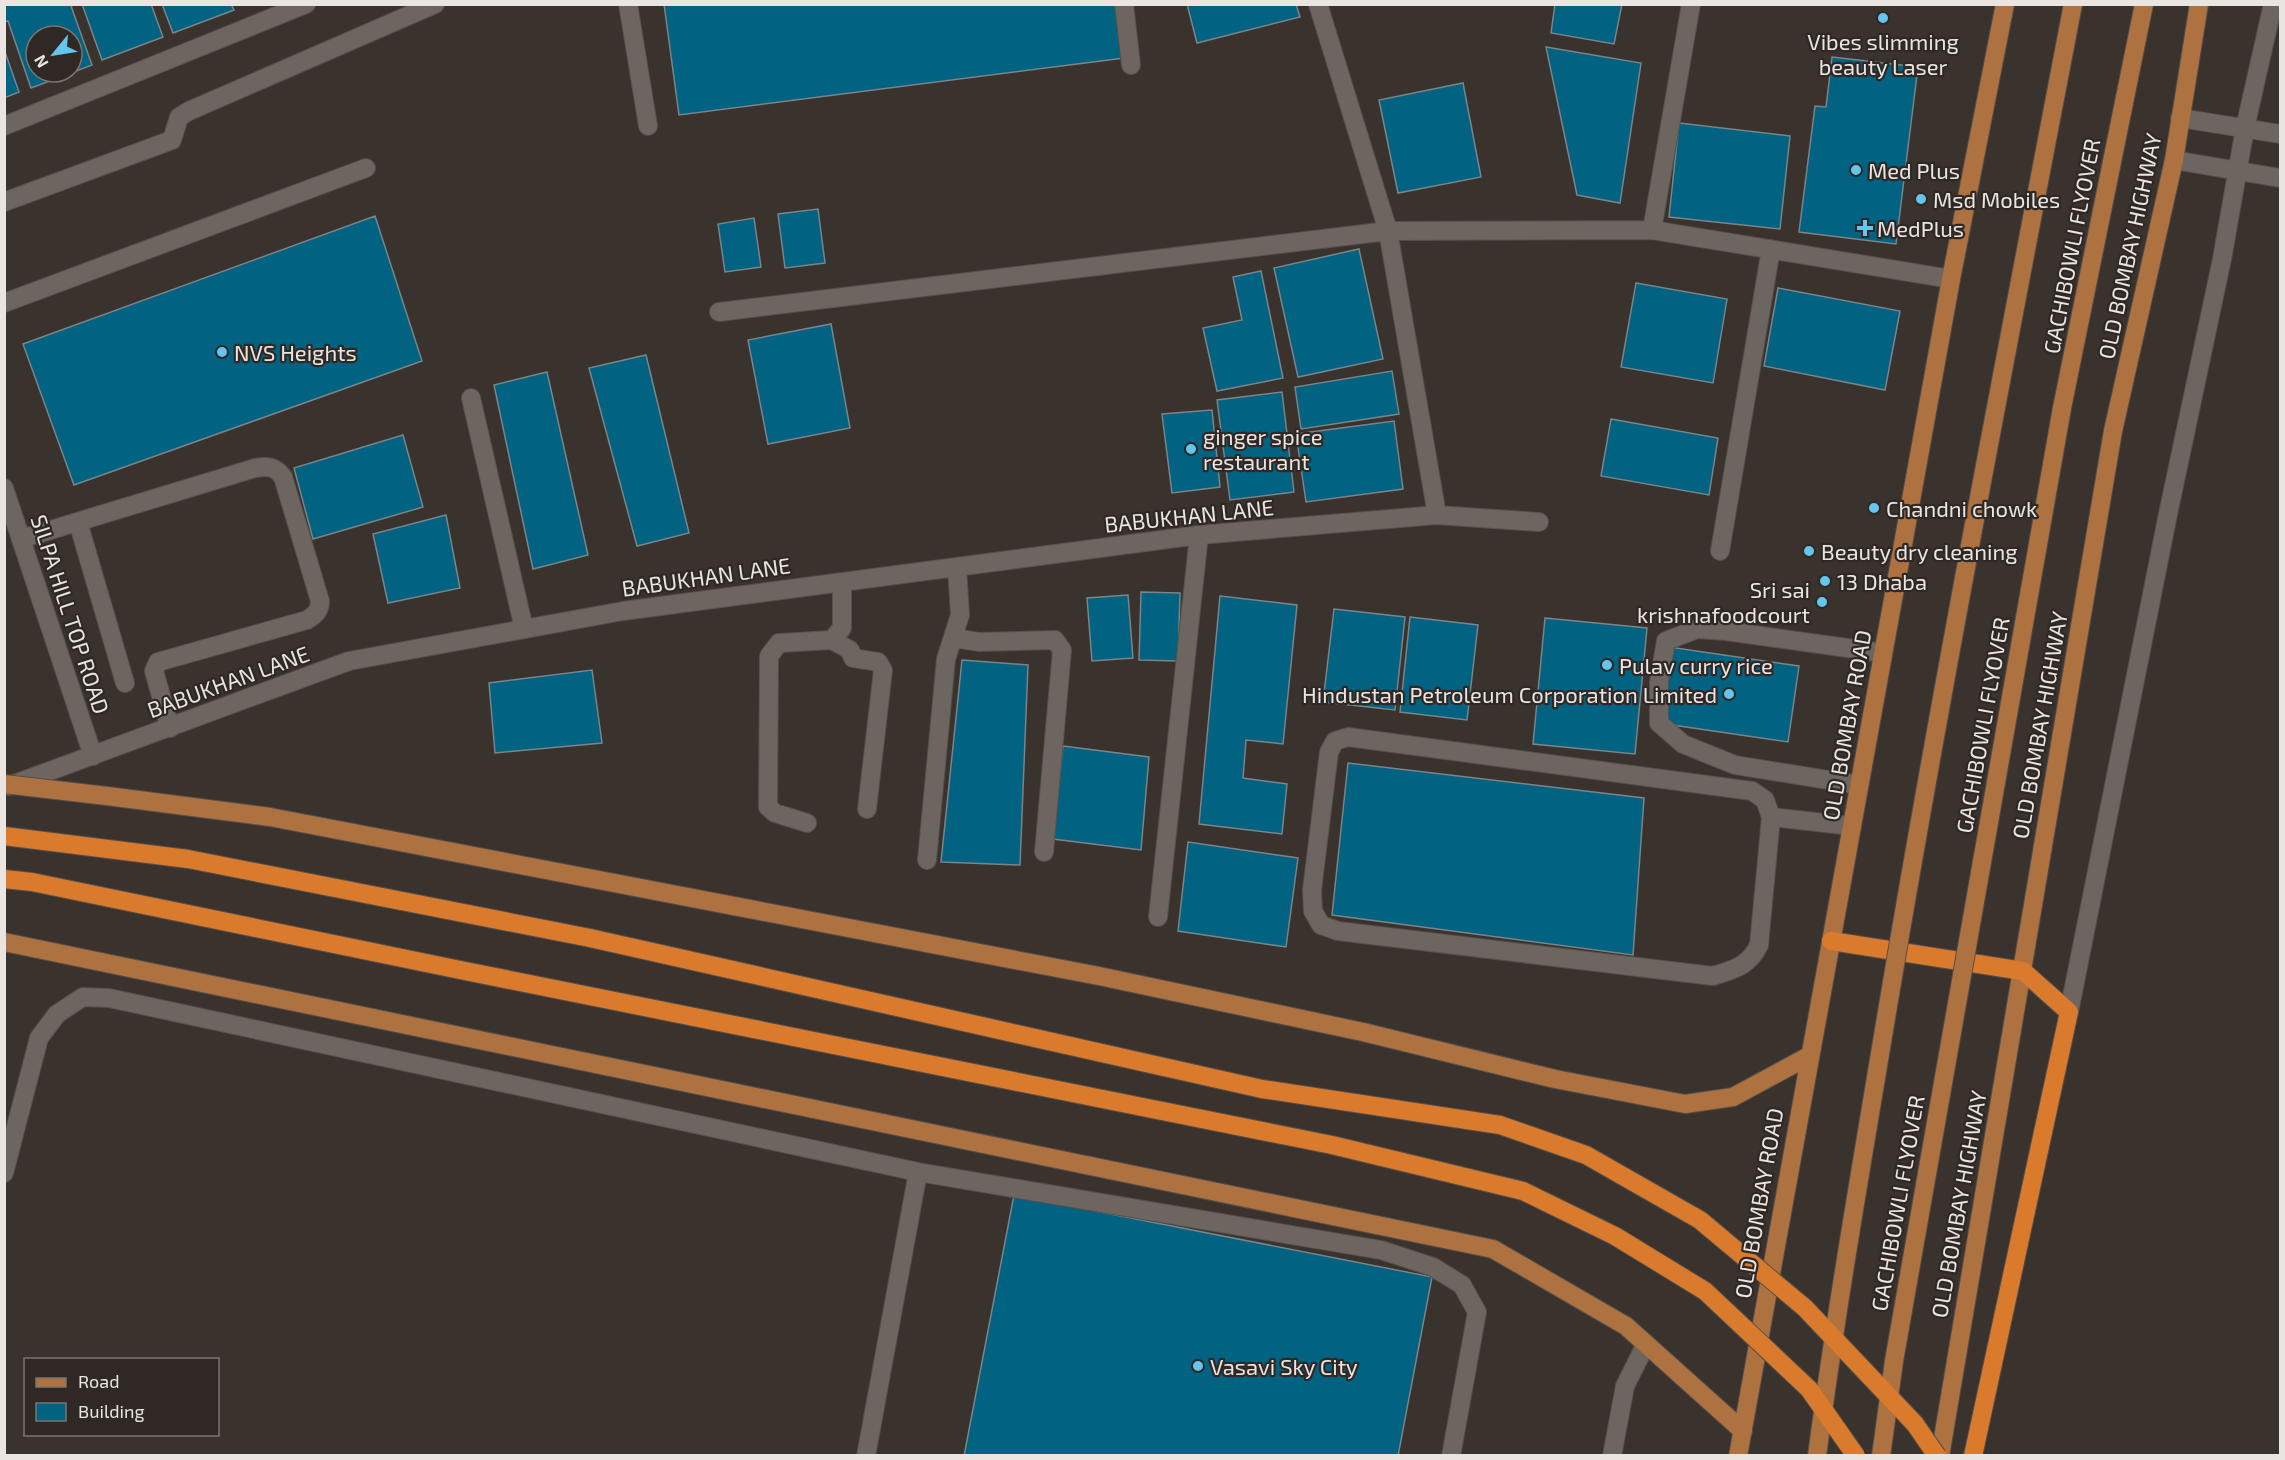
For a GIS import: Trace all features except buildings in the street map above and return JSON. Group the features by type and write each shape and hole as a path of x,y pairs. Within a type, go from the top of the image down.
{"highway":[{"path":"4,836 188,859 590,938 1262,1089 1500,1125 1586,1155 1700,1220 1805,1308 1915,1424 1938,1455"},
{"path":"4,879 32,882 1332,1145 1523,1191 1615,1236 1705,1291 1809,1389 1856,1455"},
{"path":"1830,941 2023,971 2069,1012 1972,1455"}],"main road":[{"name":"OLD BOMBAY ROAD","path":"1738,1455 1951,279 2005,4"},
{"name":"GACHIBOWLI FLYOVER","path":"1817,1455 1835,1323 1909,882 1996,405 2073,4"},
{"name":"GACHIBOWLI FLYOVER","path":"1881,1455 1896,1349 2062,408 2144,4"},
{"name":"OLD BOMBAY HIGHWAY","path":"1938,1455 2023,971 2113,431 2174,160 2199,4"},
{"path":"4,786 107,796 270,817 1099,976 1362,1032 1555,1079 1685,1104 1733,1097 1809,1056"},
{"path":"4,942 1493,1249 1626,1326 1743,1431"}],"street":[{"path":"4,126 306,4"},
{"path":"4,202 172,140 179,117 189,111 435,4"},
{"path":"628,4 648,126"},
{"path":"1124,4 1131,65"},
{"path":"1318,4 1388,231 1437,515"},
{"path":"1652,230 1691,4"},
{"path":"2069,1012 2246,128 2273,4"},
{"path":"2180,118 2280,134"},
{"path":"2174,160 2280,178"},
{"path":"4,303 366,168"},
{"path":"719,312 1388,231 1652,230 1951,279"},
{"path":"1720,551 1771,249"},
{"path":"471,398 524,629"},
{"path":"21,539 255,468 272,467 283,477 320,607 307,620 158,663 153,671 170,728"},
{"name":"SILPA HILL TOP ROAD","path":"4,488 93,756"},
{"name":"BABUKHAN LANE","path":"4,786 350,662 623,611 1199,535 1437,515 1539,522"},
{"path":"78,522 125,683"},
{"path":"1158,917 1199,535"},
{"path":"927,860 946,659 960,615 957,567"},
{"path":"832,640 842,628 842,583"},
{"path":"1859,785 1735,765 1683,744 1659,723 1659,682 1666,640 1696,629 1726,631 1883,653"},
{"path":"954,639 979,642 1055,640 1062,650 1044,852"},
{"path":"807,823 775,813 768,807 769,656 779,643 832,640 850,650 852,658 878,662 883,670 867,809"},
{"path":"1348,737 1752,791 1766,800 1771,817 1758,945 1752,959 1713,976 1338,931 1321,925 1313,911 1312,890 1329,752 1335,741 1348,737"},
{"path":"1771,817 1852,826"},
{"path":"4,1173 39,1038 57,1014 82,998 121,1000 918,1172 1381,1250 1433,1266 1462,1285 1478,1312 1451,1455"},
{"path":"866,1455 918,1172"},
{"path":"1612,1455 1625,1386 1646,1344"}],"place":[{"name":"Vibes slimming beauty Laser","path":"1883,18"},
{"name":"Med Plus","path":"1856,170"},
{"name":"Msd Mobiles","path":"1921,199"},
{"name":"MedPlus","path":"1865,228"},
{"name":"NVS Heights","path":"222,352"},
{"name":"ginger spice restaurant","path":"1191,449"},
{"name":"Chandni chowk","path":"1874,508"},
{"name":"Beauty dry cleaning","path":"1809,551"},
{"name":"13 Dhaba","path":"1825,581"},
{"name":"Sri sai krishnafoodcourt","path":"1822,602"},
{"name":"Pulav curry rice","path":"1607,665"},
{"name":"Hindustan Petroleum Corporation Limited","path":"1729,694"},
{"name":"Vasavi Sky City","path":"1198,1366"}]}
